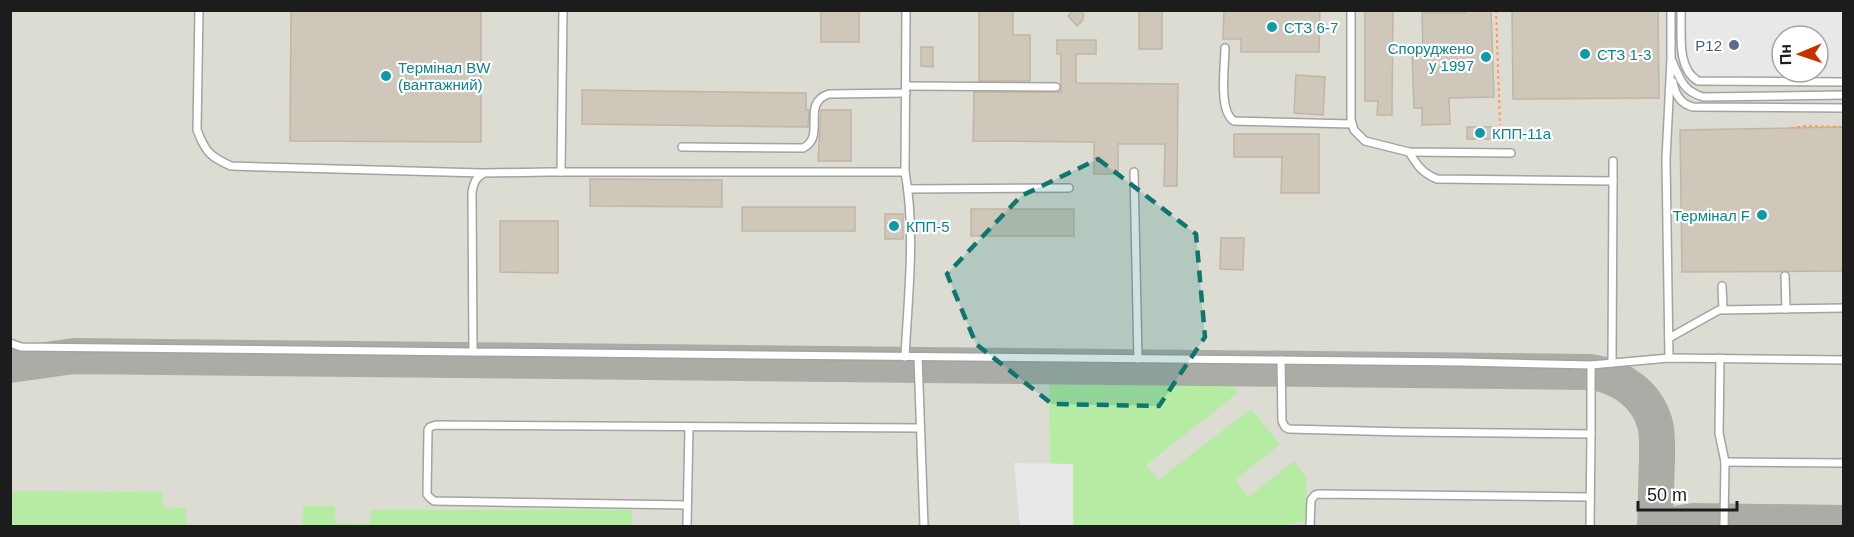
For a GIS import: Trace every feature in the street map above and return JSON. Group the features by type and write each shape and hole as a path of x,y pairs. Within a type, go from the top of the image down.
{"lane":[{"path":"199,10 197,130 203,146 214,159 231,166 484,173 905,172"},
{"path":"561,172 563,10"},
{"path":"906,10 905,172 910,238 906,357"},
{"path":"1351,10 1350,110 1354,130 1365,141 1409,152 1511,153"},
{"path":"1669,358 1666,159 1671,10"},
{"path":"1681,10 1683,60 1692,77 1698,81 1844,82"},
{"path":"1225,48 1224,104 1228,115 1234,121 1352,124"},
{"path":"1671,59 1689,91 1703,97 1844,95"},
{"path":"1671,59 1677,95 1686,105 1693,107 1844,108"},
{"path":"682,147 803,147 809,145 813,139 815,106 823,97 830,94 1056,87"},
{"path":"1409,152 1424,174 1437,179 1613,181"},
{"path":"1612,363 1613,162"},
{"path":"1134,172 1138,359"},
{"path":"473,352 472,192 477,177 484,173"},
{"path":"908,189 1069,188"},
{"path":"1785,276 1786,309"},
{"path":"1722,286 1723,309"},
{"path":"1670,338 1723,309 1844,308"},
{"path":"10,343 21,347 1591,365 1669,358 1844,360"},
{"path":"918,357 924,526"},
{"path":"1720,358 1719,433 1725,462 1724,526"},
{"path":"1281,360 1282,421 1283,425 1289,429 1591,434"},
{"path":"1590,526 1591,365"},
{"path":"686,505 434,501 427,494 428,433 430,427 436,425 920,428"},
{"path":"687,526 689,427"},
{"path":"1725,462 1844,463"},
{"path":"1310,526 1311,500 1318,494 1590,497"}],"path":[{"path":"1496,10 1500,125"},
{"path":"1791,128 1841,127"}],"highlighted area":[{"path":"1098,159 1196,234 1205,337 1159,406 1052,404 976,344 947,274 1021,196"}],"shaded area":[{"path":"10,11 1843,11 1843,526 11,526"},
{"name":"P12","path":"1686,11 1843,11 1843,78 1830,78 1830,24 1770,24 1770,78 1700,76 1689,62"},
{"path":"1014,463 1073,464 1073,526 1020,526"}],"green space":[{"path":"1049,384 1232,386 1238,393 1146,465 1158,480 1251,409 1280,444 1235,480 1248,497 1294,461 1306,477 1307,520 1282,526 1073,526 1073,465 1050,463"},
{"path":"11,491 162,492 163,507 186,508 186,526 11,526"},
{"path":"303,506 335,506 335,523 370,524 371,510 632,510 632,526 303,526"}],"building":[{"name":"Термінал BW (вантажний)","path":"291,10 481,10 481,142 290,141"},
{"path":"821,10 859,10 859,42 821,42"},
{"path":"979,10 1013,10 1013,35 1030,35 1030,81 979,81"},
{"path":"1073,10 1081,10 1084,15 1077,26 1068,16"},
{"path":"1139,10 1162,10 1162,49 1139,49"},
{"name":"СТЗ 6-7","path":"1224,10 1320,10 1319,52 1241,52 1241,39 1223,39"},
{"path":"1365,10 1393,10 1392,115 1377,115 1378,101 1365,101"},
{"path":"1464,10 1491,10 1494,97 1449,98 1450,124 1422,125 1422,108 1414,108 1412,51 1423,51 1422,13 1465,13"},
{"name":"СТЗ 1-3","path":"1512,10 1658,10 1659,98 1513,99"},
{"path":"1057,40 1096,40 1096,54 1076,54 1076,83 1178,84 1177,186 1164,186 1165,144 1118,144 1118,174 1094,174 1094,142 973,141 974,92 1061,92 1061,54 1057,54"},
{"path":"921,47 933,47 933,67 921,66"},
{"path":"1296,75 1325,77 1323,115 1294,113"},
{"path":"582,90 806,93 806,110 809,110 808,127 582,124"},
{"path":"821,110 851,110 851,161 818,161"},
{"name":"КПП-11а","path":"1467,127 1493,127 1492,139 1467,139"},
{"name":"Термінал F","path":"1844,127 1844,271 1682,272 1680,130"},
{"path":"1234,134 1319,134 1319,193 1281,193 1282,157 1234,157"},
{"path":"590,179 722,180 722,207 590,206"},
{"path":"742,207 855,207 855,231 742,231"},
{"path":"971,209 1074,209 1074,236 971,236"},
{"name":"КПП-5","path":"885,214 903,214 903,239 885,239"},
{"path":"500,221 558,221 558,273 500,272"},
{"path":"1221,238 1244,238 1243,270 1220,269"}],"taxiway":[{"path":"10,365 74,356 1591,372 1602,374 1631,388 1639,395 1651,413 1657,443 1655,526"},
{"path":"1676,526 1693,521 1844,523"}],"place":[{"name":"СТЗ 6-7","path":"1272,27"},
{"name":"P12","path":"1734,45"},
{"name":"СТЗ 1-3","path":"1585,54"},
{"name":"Споруджено у 1997","path":"1486,57"},
{"name":"Термінал BW (вантажний)","path":"386,76"},
{"name":"КПП-11а","path":"1480,133"},
{"name":"Термінал F","path":"1762,215"},
{"name":"КПП-5","path":"894,226"}]}
